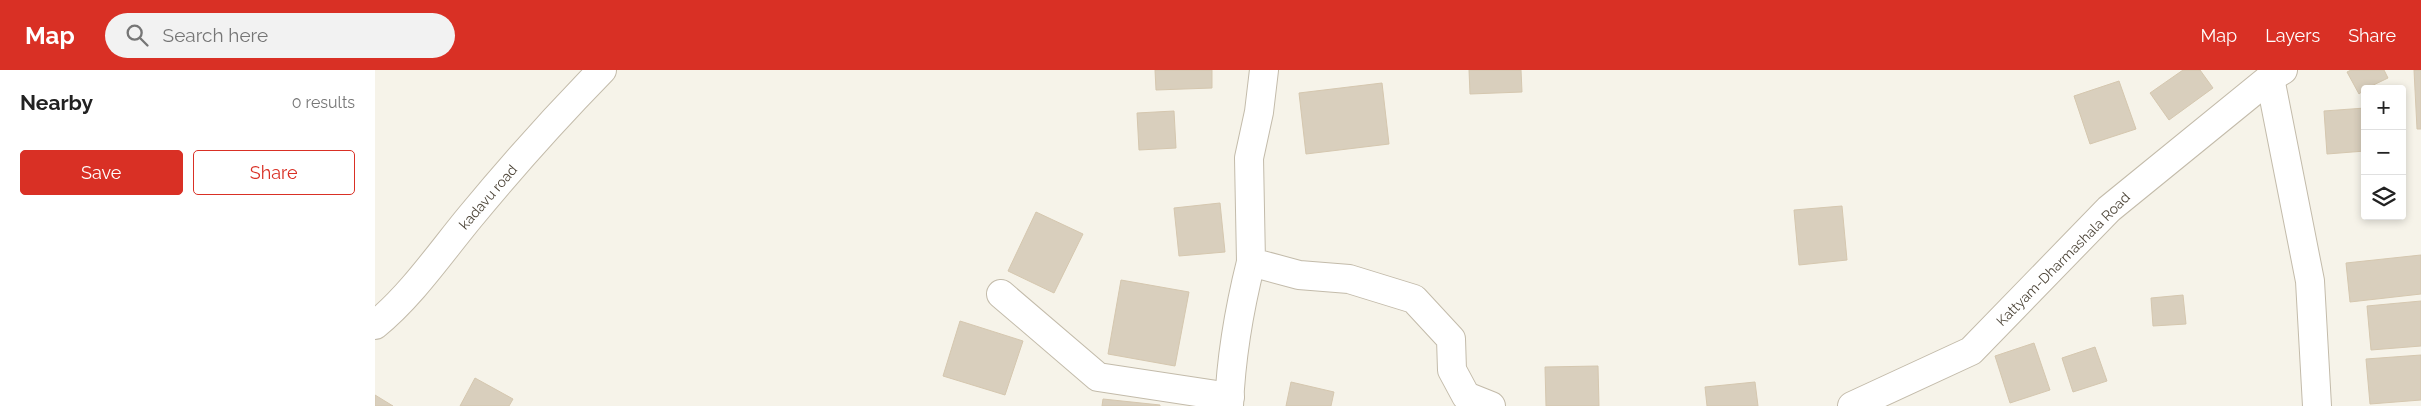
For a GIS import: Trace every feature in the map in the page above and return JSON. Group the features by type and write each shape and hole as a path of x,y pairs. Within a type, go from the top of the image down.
{"street":[{"name":"kadavu road","path":"375,325 429,270 482,202 563,109 602,70"},
{"path":"1001,294 1097,377 1229,401 1239,310 1251,262 1249,158 1259,112 1264,70"},
{"path":"2277,74 2310,281 2317,406"},
{"name":"Kattyam-Dharmashala Road","path":"1852,406 1971,352 2109,209 2277,74"},
{"path":"1251,262 1299,275 1349,280 1414,299 1451,339 1452,370 1466,396 1491,406"}],"building":[{"path":"1155,70 1212,70 1212,88 1156,90"},
{"path":"1469,70 1521,70 1522,92 1470,94"},
{"path":"2183,70 2200,70 2213,88 2169,120 2150,93"},
{"path":"2351,70 2384,70 2388,78 2373,85 2361,85 2361,92 2359,94 2347,72"},
{"path":"2414,70 2421,70 2421,129 2417,129"},
{"path":"2119,81 2136,129 2090,144 2074,96"},
{"path":"1382,83 1389,144 1306,154 1299,93"},
{"path":"2361,108 2361,151 2327,154 2324,111"},
{"path":"1174,111 1176,148 1139,150 1137,113"},
{"path":"1220,203 1225,252 1179,256 1174,208"},
{"path":"1842,206 1847,260 1799,265 1794,210"},
{"path":"1036,212 1083,234 1054,293 1008,271"},
{"path":"2421,255 2421,294 2350,302 2346,263"},
{"path":"1121,280 1189,292 1175,366 1108,354"},
{"path":"2183,295 2186,324 2153,326 2151,298"},
{"path":"2421,301 2421,346 2371,350 2367,306"},
{"path":"960,321 1023,341 1005,395 943,376"},
{"path":"2034,343 2050,390 2010,403 1995,356"},
{"path":"2095,347 2107,381 2073,392 2062,358"},
{"path":"2421,355 2421,400 2370,404 2366,359"},
{"path":"1598,366 1599,406 1546,406 1545,367"},
{"path":"475,378 513,399 509,406 460,406"},
{"path":"1291,382 1334,392 1331,406 1286,406"},
{"path":"1755,382 1758,406 1707,406 1705,387"},
{"path":"375,395 393,406 375,406"},
{"path":"1103,399 1160,405 1160,406 1102,406"}]}
